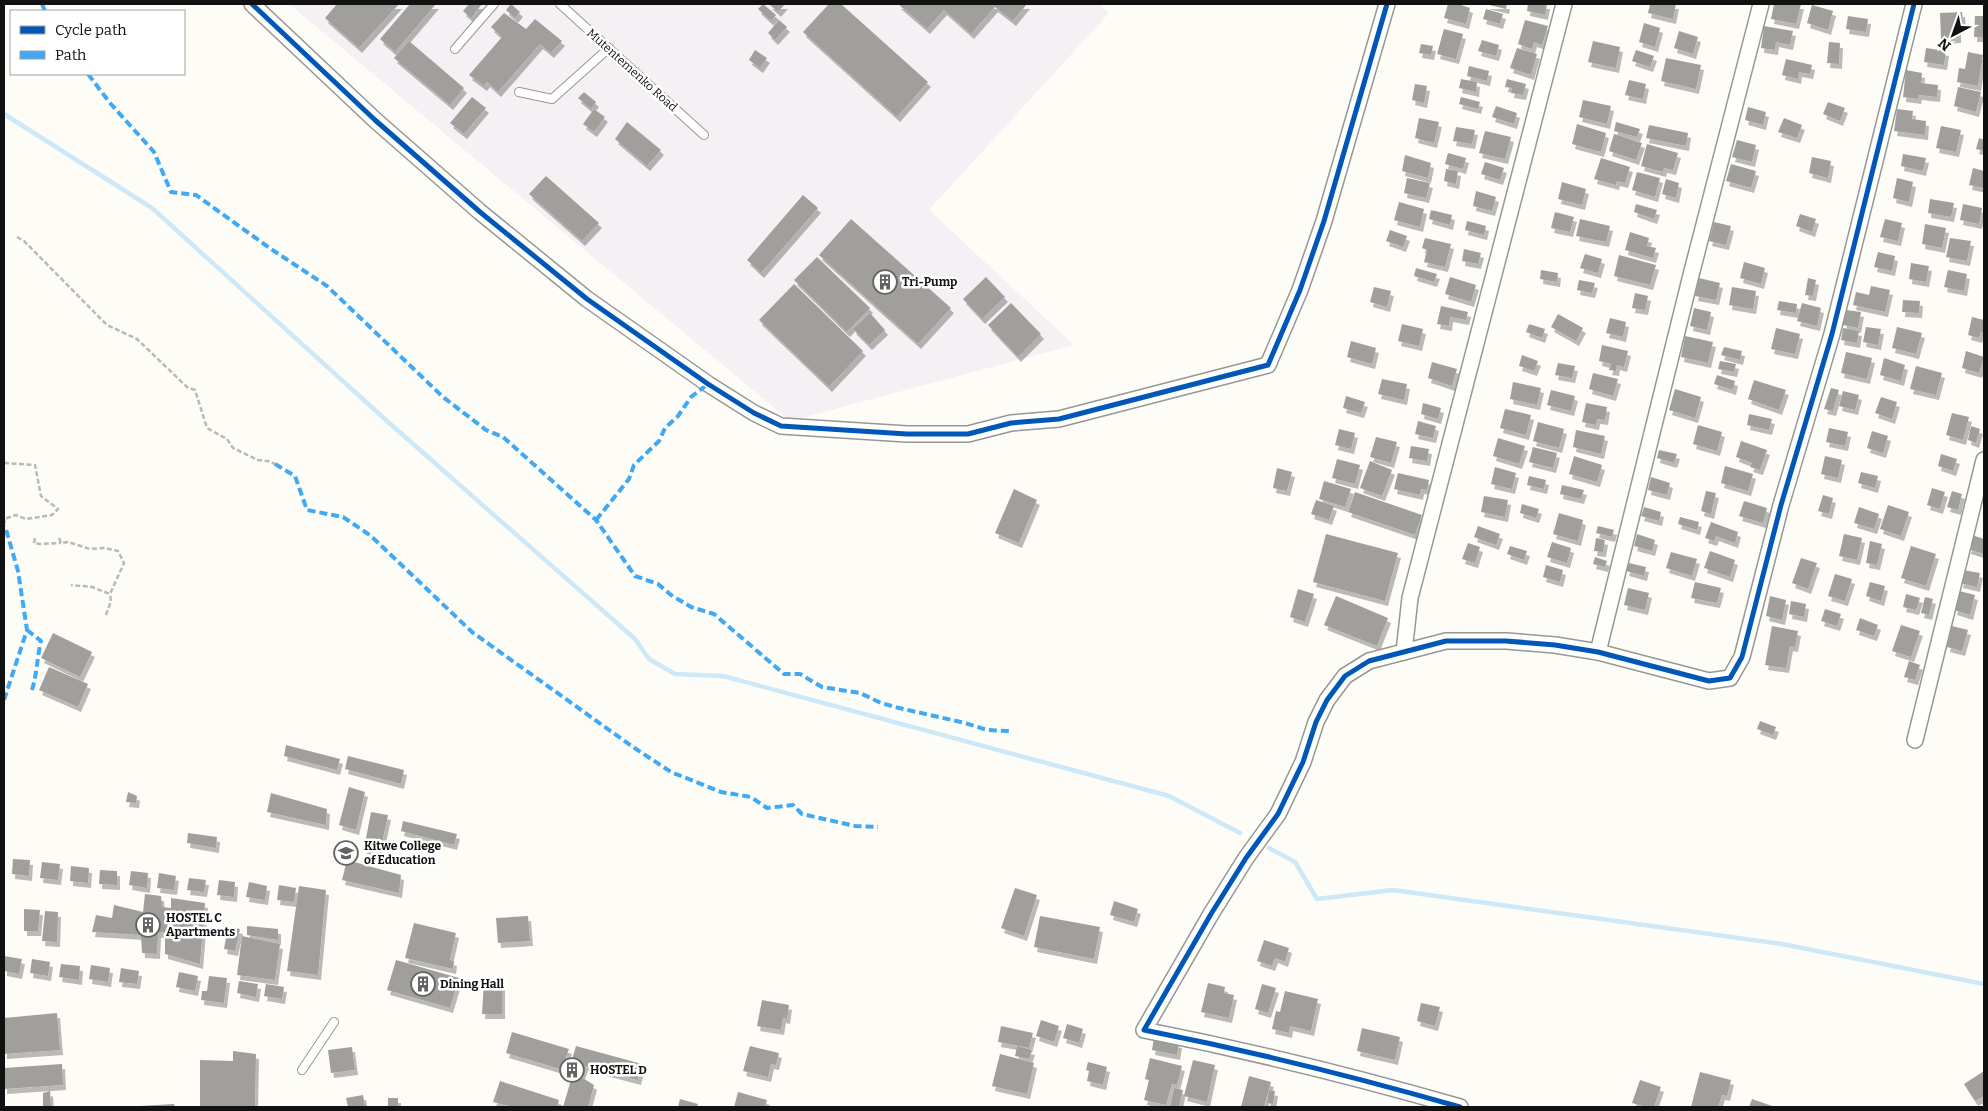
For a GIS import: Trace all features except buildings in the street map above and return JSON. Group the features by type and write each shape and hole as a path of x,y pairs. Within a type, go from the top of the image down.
{"street":[{"path":"252,4 375,120 480,212 587,299 708,384 754,413 781,426 907,434 968,434 1011,423 1059,420 1268,365 1300,290 1324,221 1387,4"},
{"path":"1404,652 1410,598 1564,4"},
{"path":"1598,652 1691,275 1761,4"},
{"path":"1460,1107 1371,1082 1232,1047 1144,1030 1211,914 1246,858 1278,814 1304,762 1316,722 1327,700 1345,676 1369,661 1446,641 1496,641 1555,645 1598,652 1709,681 1730,678 1742,657 1781,505 1832,334 1914,4"},
{"path":"1915,740 1984,460"}],"lane":[{"path":"455,49 494,4"},
{"name":"Mutentemenko Road","path":"560,4 704,136"},
{"path":"519,92 552,99 609,48"},
{"path":"302,1070 334,1022"}],"path":[{"path":"17,238 24,242 107,325 137,339 187,387 195,390 207,428 227,439 233,448 258,460 275,464"},
{"path":"4,463 35,465 42,496 58,509 52,516 26,520 16,515 4,519 5,526"},
{"path":"35,538 34,543 40,544 68,542 90,549 105,548 118,551 124,563 110,594 111,601 106,615"},
{"path":"59,538 61,543"},
{"path":"71,584 92,586 110,594"}],"shaded area":[{"path":"289,4 1099,4 1109,13 929,210 1074,345 790,421"}],"waterway":[{"path":"4,114 152,208 387,421 635,639 649,659 675,674 723,676 1169,796 1240,833"},
{"path":"1269,848 1295,862 1317,899 1393,890 1782,944 1984,984"}],"marked path":[{"path":"42,4 45,10"},
{"path":"89,75 110,103 154,152 171,192 196,195 271,249 327,286 443,397 486,430 503,437 596,520 635,576 658,584 671,595 691,607 714,614 784,674 800,674 822,687 860,693 881,703 899,708 987,730 1009,731"},
{"path":"596,520 629,479 634,465 659,441 665,428 678,416 691,397 708,384"},
{"path":"275,464 295,476 307,510 343,517 371,536 472,632 671,772 721,792 751,797 767,808 793,805 802,814 855,826 878,827"},
{"path":"4,700 27,630 18,571 5,526"},
{"path":"27,630 41,641 32,690"}],"cycle path":[{"path":"252,4 375,120 480,212 587,299 708,384 754,413 781,426 907,434 968,434 1011,423 1059,419 1268,365 1300,290 1324,221 1387,4"},
{"path":"1460,1107 1303,1065 1144,1030 1211,914 1246,858 1278,814 1303,762 1316,722 1327,700 1345,676 1369,661 1446,641 1506,641 1555,645 1598,652 1709,681 1730,678 1742,657 1781,505 1832,334 1914,4"}],"place":[{"name":"Tri-Pump","path":"885,282"},
{"name":"Kitwe College of Education","path":"346,853"},
{"name":"HOSTEL C Apartments","path":"148,925"},
{"name":"Dining Hall","path":"423,984"},
{"name":"HOSTEL D","path":"572,1070"}]}
